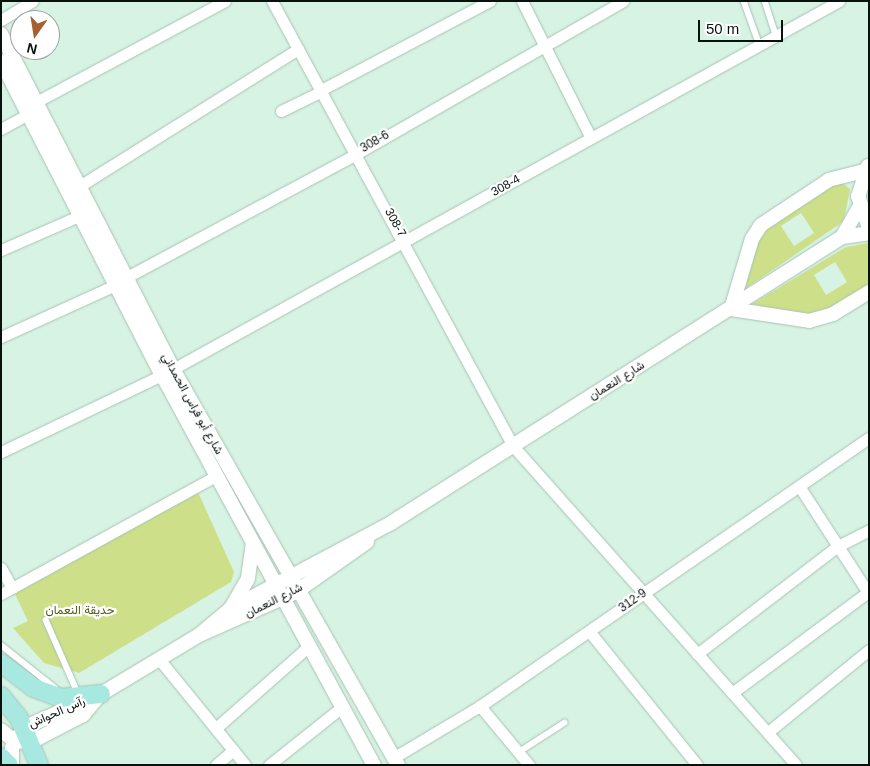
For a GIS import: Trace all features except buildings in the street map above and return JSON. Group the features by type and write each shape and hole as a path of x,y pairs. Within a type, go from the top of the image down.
{"main road":[{"path":"1,663 45,693 80,698 101,694"},
{"path":"1,696 39,765"},
{"path":"1,757 10,765"}],"street":[{"path":"1,20 33,1"},
{"path":"1,129 32,108 224,1"},
{"name":"308-7","path":"272,1 406,242 513,446 641,595 697,654 796,765"},
{"path":"281,111 490,1"},
{"path":"522,1 591,138"},
{"name":"308-6","path":"1,337 120,282 356,154 543,44 623,1"},
{"name":"308-4","path":"1,452 167,372 406,242 759,43 839,1"},
{"name":"شارع أبو فراس الحمداني","path":"1,34 79,216 120,282"},
{"path":"78,187 298,49"},
{"name":"شارع أبو فراس الحمداني","path":"3,70 32,108 78,187 120,282 167,372 282,581 396,761"},
{"path":"866,168 859,185 860,207 869,228"},
{"path":"866,168 829,180 761,225 752,239 731,309 809,321 833,314 869,292"},
{"name":"شارع النعمان","path":"23,737 83,715 101,694 199,635 290,595 392,523 731,309 842,236 860,207"},
{"path":"1,250 79,216"},
{"name":"شارع النعمان","path":"842,236 869,233"},
{"name":"شارع أبو فراس الحمداني","path":"167,372 216,476 253,543 282,581"},
{"name":"312-9","path":"396,761 590,631 869,438"},
{"path":"1,594 216,476"},
{"path":"732,694 868,593 799,486"},
{"name":"شارع النعمان","path":"199,635 230,609 392,523"},
{"path":"697,654 838,546 869,530"},
{"path":"230,609 248,578 253,543"},
{"path":"1,568 12,588"},
{"name":"شارع أبو فراس الحمداني","path":"290,595 309,646 374,765"},
{"path":"590,631 697,765"},
{"path":"216,728 309,646"},
{"path":"768,732 869,650"},
{"path":"159,659 246,765"},
{"path":"480,706 529,765"},
{"path":"269,765 342,707"},
{"path":"1,730 23,737 10,765"},
{"path":"216,765 233,750"}],"lane":[{"path":"744,1 759,43"},
{"path":"765,1 776,34"},
{"path":"46,620 80,698"},
{"path":"1,645 48,684 80,698"},
{"path":"519,752 564,723"}],"green space":[{"path":"840,181 850,189 844,221 745,289 762,230","holes":["801,213 814,233 794,246 781,226"]},
{"path":"869,243 869,285 814,317 752,304 846,247","holes":["835,262 847,282 826,295 814,275"]},
{"name":"حديقة النعمان","path":"197,490 234,572 231,582 79,673 44,663 13,628 28,621 12,588"}]}
